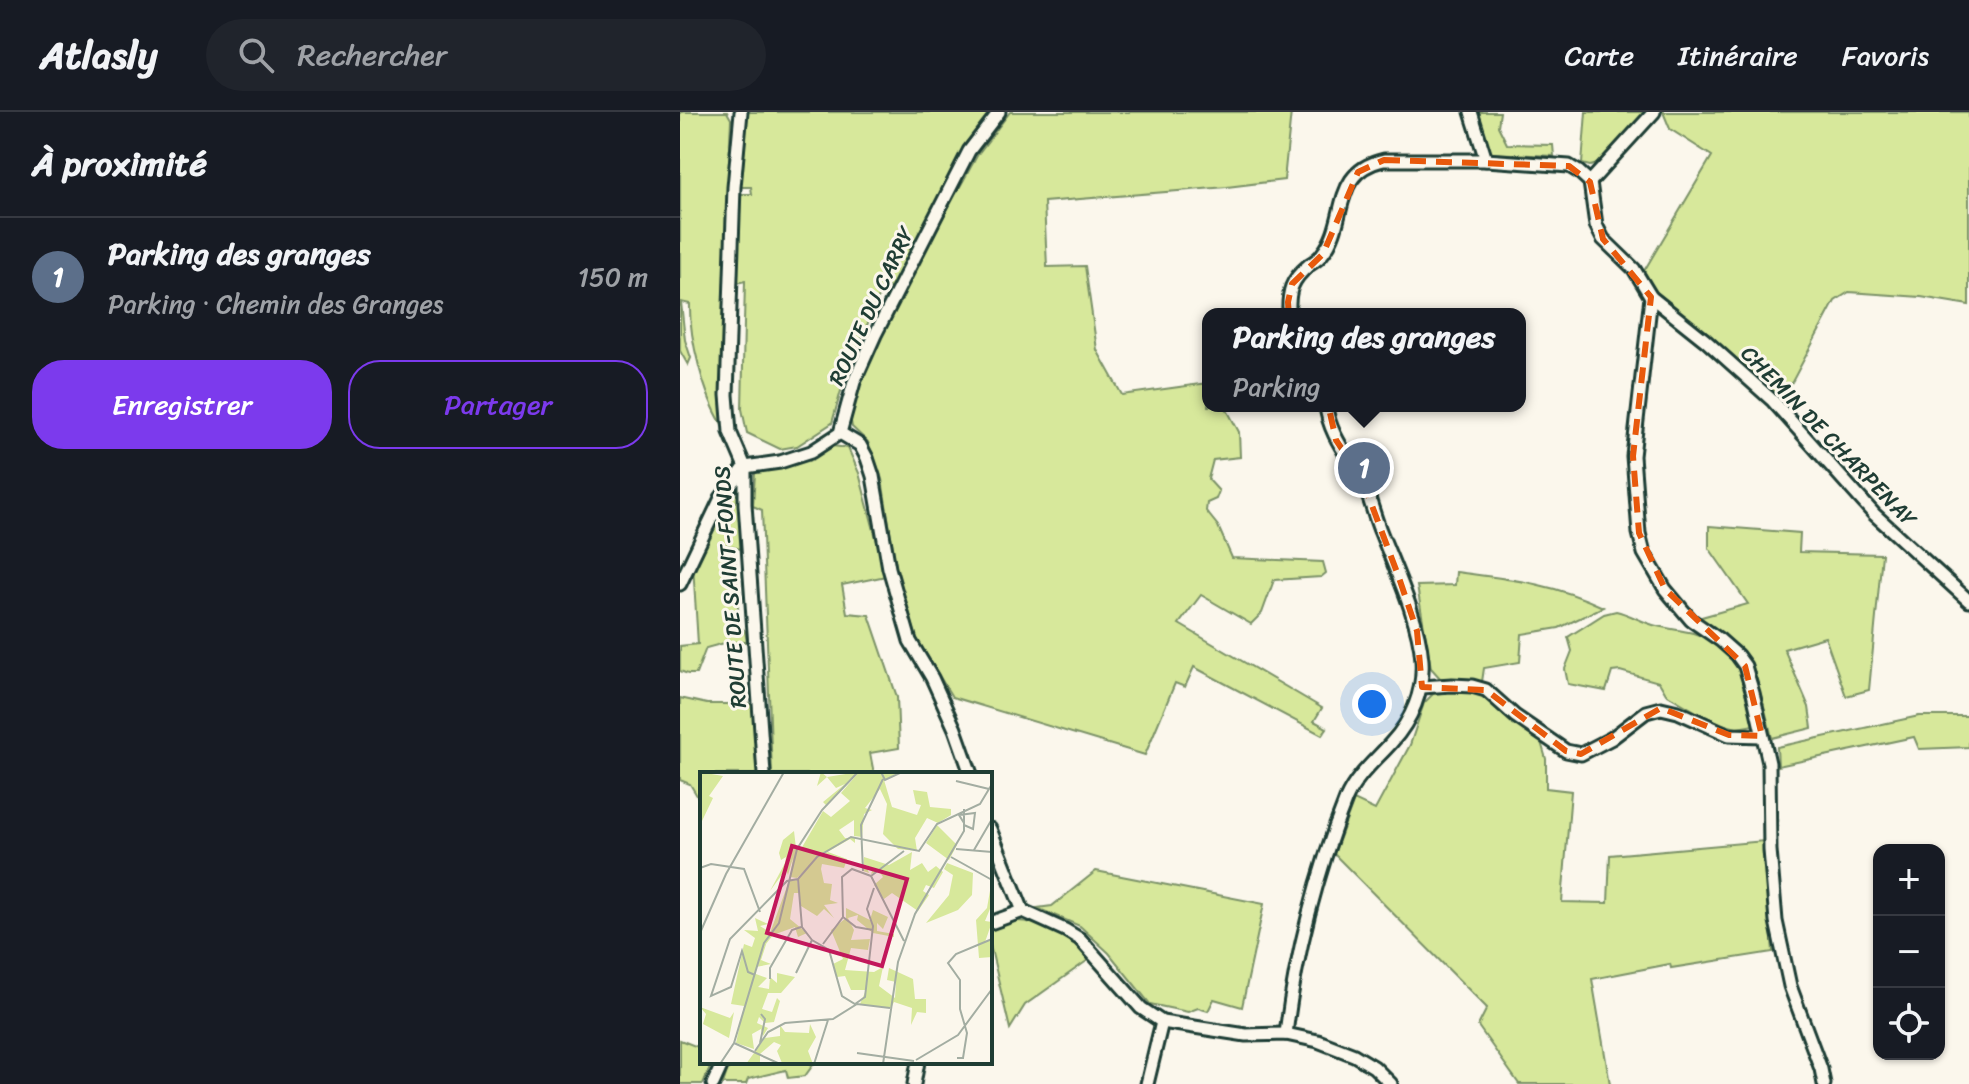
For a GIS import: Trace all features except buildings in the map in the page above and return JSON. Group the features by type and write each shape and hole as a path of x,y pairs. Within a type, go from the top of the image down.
{"street":[{"name":"ROUTE DE SAINT-FONDS","path":"741,112 734,187 727,395 730,432 745,467 764,772"},
{"name":"ROUTE DU CARRY","path":"840,433 854,382 875,335 969,151 999,112"},
{"path":"1471,112 1486,160"},
{"path":"1288,308 1292,284 1303,270 1323,254 1346,190 1358,172 1370,163 1384,160 1486,160 1569,166 1590,182 1654,112"},
{"name":"CHEMIN DE CHARPENAY","path":"1590,182 1596,225 1603,239 1634,269 1651,297 1773,401 1874,514 1969,601"},
{"path":"1651,297 1633,456 1639,533 1644,553 1665,589 1691,620 1720,640 1745,666 1769,763 1770,850 1776,921 1790,986 1824,1084"},
{"path":"1286,1034 1311,906 1348,795 1361,774 1405,724 1422,687 1422,659 1417,631 1362,479 1336,440 1328,412"},
{"path":"680,584 721,498 745,467 780,462 811,452 840,433 860,445 873,476 889,568 910,641 932,678 970,772"},
{"path":"1422,687 1452,685 1486,690 1515,716 1566,751 1581,754 1612,738 1646,712 1661,708 1678,712 1729,735 1762,736"},
{"path":"992,834 1023,911 1080,939 1141,1008 1162,1022 1246,1035 1286,1034 1318,1041 1354,1055 1374,1067 1391,1084"},
{"path":"992,922 1023,911"},
{"path":"1147,1084 1162,1022"},
{"path":"713,1084 722,1064"},
{"path":"914,1084 918,1064"}],"highlighted area":[{"path":"1384,160 1569,166 1590,182 1603,239 1651,297 1633,456 1639,533 1665,589 1745,666 1762,736 1729,735 1661,708 1581,754 1566,751 1486,690 1422,687 1417,631 1398,575 1362,479 1336,440 1320,368 1290,330 1288,302 1292,284 1323,254 1358,172"}],"green space":[{"path":"680,112 727,112 731,119 724,269 722,424 709,398 699,366 690,304 681,302 685,340 691,358 688,365 680,351"},
{"path":"748,112 991,112 967,143 891,291 885,282 844,380 832,423 797,446 780,449 747,433 742,409 745,281 737,283 739,194 752,194 751,187 741,187"},
{"path":"1010,112 1291,112 1284,180 1044,202 1047,267 1085,266 1097,350 1122,395 1202,384 1202,412 1228,412 1239,432 1240,457 1213,460 1208,479 1219,491 1216,499 1207,503 1206,511 1218,526 1232,558 1323,562 1326,573 1321,577 1274,580 1262,613 1251,624 1201,595 1179,624 1322,708 1314,721 1327,728 1322,735 1194,667 1185,687 1175,683 1145,755 952,697 917,639 896,568 882,479 868,442 852,427 849,412 862,374 978,154"},
{"path":"1476,112 1500,112 1498,126 1507,144 1553,145 1554,156 1489,153"},
{"path":"1586,112 1647,112 1601,163 1590,166 1582,164"},
{"path":"1663,112 1969,112 1969,305 1921,297 1849,292 1835,301 1792,382 1778,395 1654,290 1644,271 1712,156 1670,129"},
{"path":"832,446 848,448 859,473 886,576 842,585 847,613 869,615 897,697 899,748 870,753 874,772 772,772 762,510 753,506 755,473 761,468 801,462"},
{"path":"732,493 740,496 741,549 727,546 735,559 739,625 745,631 747,642 728,642 706,648 696,674 688,674 680,671 680,646 698,644 693,565 725,496"},
{"path":"1709,526 1800,533 1799,552 1882,554 1869,690 1846,696 1825,637 1784,649 1809,707 1812,728 1772,738 1748,661 1733,644 1698,618 1748,604 1709,548"},
{"path":"1456,572 1548,587 1603,607 1559,628 1522,634 1520,662 1484,668 1482,682 1440,678 1431,668 1417,586 1455,585"},
{"path":"1616,611 1652,625 1693,633 1722,648 1743,681 1754,725 1737,728 1714,722 1666,694 1659,682 1620,671 1612,672 1606,691 1568,684 1565,669 1572,651 1568,637 1604,614"},
{"path":"1435,692 1476,692 1541,742 1546,759 1546,788 1571,791 1562,902 1608,903 1610,855 1764,841 1773,952 1671,968 1670,964 1592,979 1610,1084 1519,1084 1478,1026 1487,1008 1334,854 1354,800 1375,810 1410,745 1424,703"},
{"path":"680,698 707,704 753,704 758,772 700,772 700,801 690,784 680,780"},
{"path":"1919,716 1969,716 1969,747 1919,749 1914,737 1778,766 1777,747"},
{"path":"1096,871 1264,904 1242,1007 1214,999 1208,1011 1198,1008 1188,1012 1150,1004 1109,953 1080,926 1037,908 1052,906"},
{"path":"1016,921 1036,924 1056,933 1091,958 1025,1005 1010,1029 992,953 992,929"},
{"path":"680,1040 700,1049 700,1064 711,1065 703,1084 680,1084"},
{"path":"729,1064 814,1064 805,1076 788,1078 786,1070 748,1079 746,1084 723,1084"}],"place":[{"name":"Parking des granges","path":"1364,468"}]}
